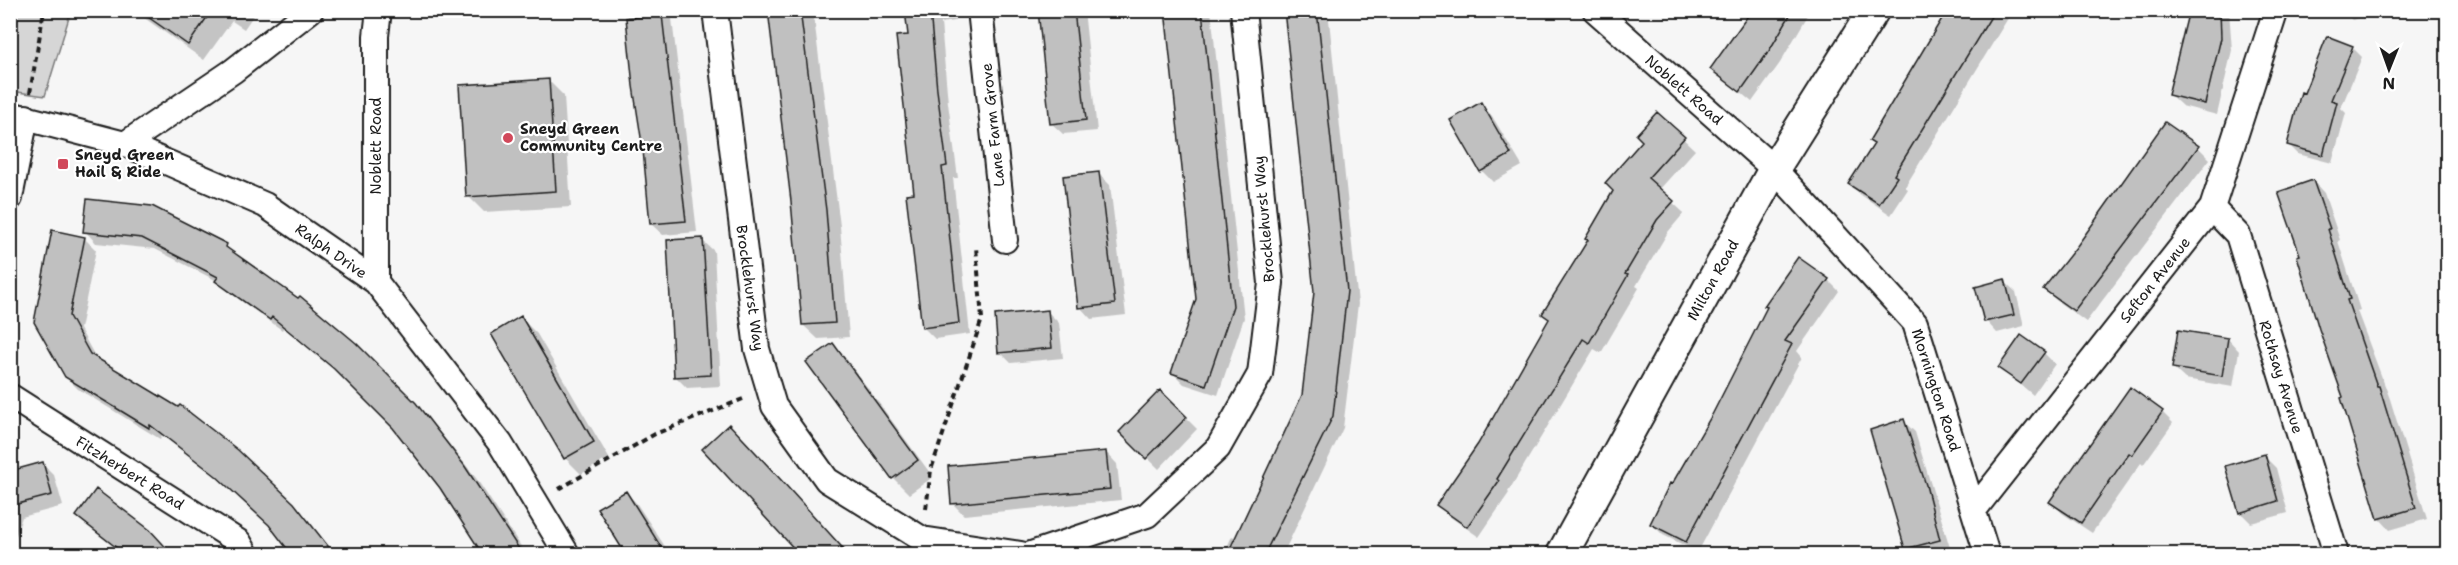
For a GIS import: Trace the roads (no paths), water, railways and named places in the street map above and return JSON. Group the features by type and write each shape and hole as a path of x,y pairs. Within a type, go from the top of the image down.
{"street":[{"path":"124,144 233,71 311,10"},
{"name":"Noblett Road","path":"376,282 376,36 379,10"},
{"name":"Brocklehurst Way","path":"715,10 757,349 774,406 827,480 922,539 1021,555"},
{"name":"Lane Farm Grove","path":"980,10 1005,240"},
{"name":"Brocklehurst Way","path":"1031,555 1147,515 1218,448 1260,374 1271,283 1243,10"},
{"name":"Noblett Road","path":"1595,10 1774,169"},
{"name":"Milton Road","path":"1562,555 1774,169 1874,10"},
{"name":"Sefton Avenue","path":"1974,510 2212,208 2274,16"},
{"path":"10,198 18,115"},
{"name":"Ralph Drive","path":"18,115 124,144 265,205 376,282 500,443 567,555"},
{"name":"Mornington Road","path":"1774,169 1915,322 1987,555"},
{"name":"Rothsay Avenue","path":"2212,208 2238,235 2336,555"},
{"name":"Fitzherbert Road","path":"10,396 239,542 246,555"}],"place":[{"name":"Sneyd Green Community Centre","path":"508,138"},
{"name":"Sneyd Green Hail & Ride","path":"63,164"}]}
